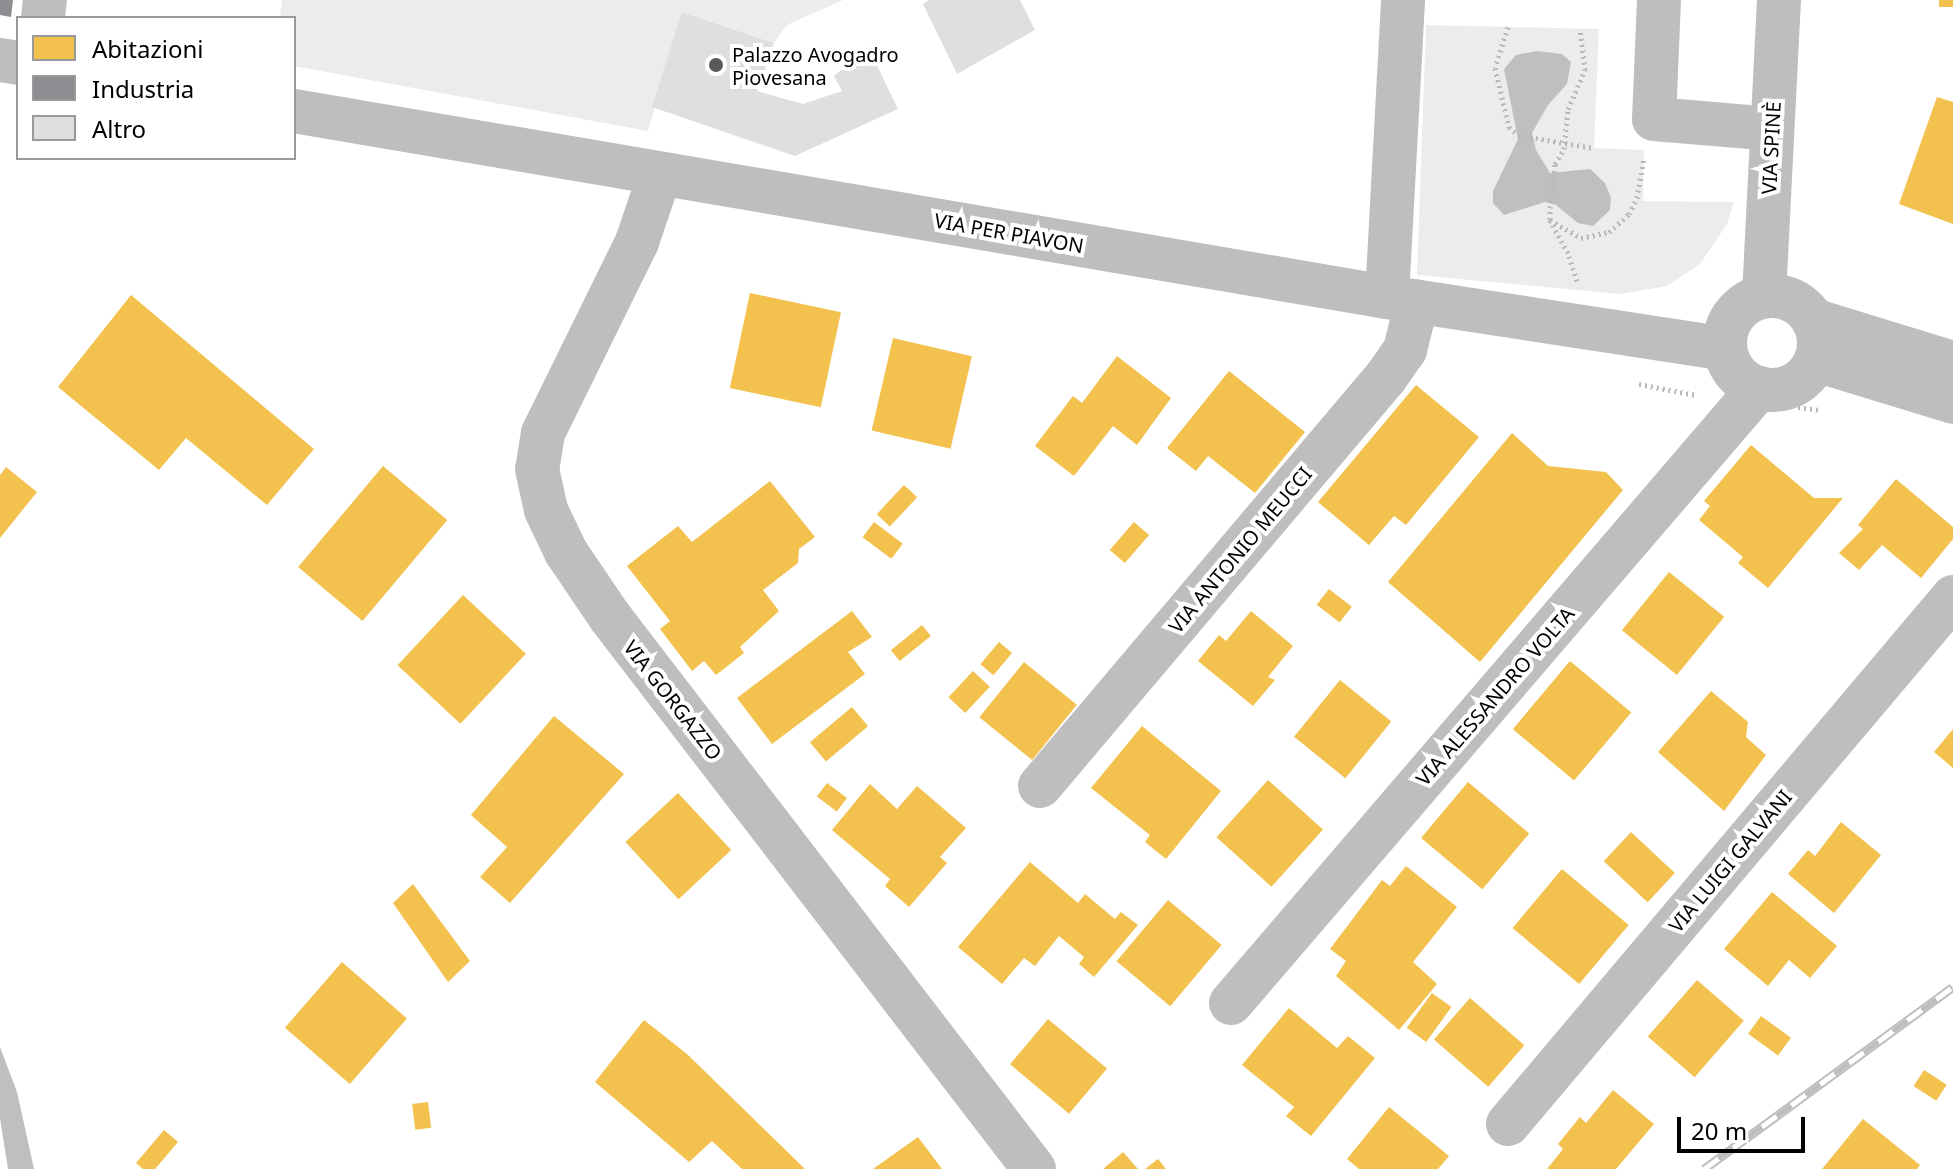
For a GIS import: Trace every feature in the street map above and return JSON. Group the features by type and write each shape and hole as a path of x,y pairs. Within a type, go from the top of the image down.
{"street":[{"name":"VIA ANTONIO MEUCCI","path":"1040,786 1386,377 1405,350 1402,299 1403,0"},
{"path":"1659,0 1654,119 1772,129"},
{"name":"VIA SPINÈ","path":"1764,296 1779,0"},
{"name":"VIA PER PIAVON","path":"296,111 1402,299 1725,349"},
{"name":"VIA GORGAZZO","path":"660,174 637,242 543,433 537,469 546,510 566,552 610,617 1034,1169"},
{"path":"1814,340 1808,372 1786,388 1759,388 1736,373 1725,349 1725,334 1738,309 1764,296 1792,300 1814,340 1953,402"},
{"path":"1814,340 1953,363"},
{"name":"VIA ALESSANDRO VOLTA","path":"1231,1003 1759,388"},
{"name":"VIA LUIGI GALVANI","path":"1508,1124 1953,597"}],"path":[{"path":"1508,27 1496,60 1496,76 1509,127 1518,135 1594,148"},
{"path":"1579,291 1568,253 1550,220 1550,203 1553,174 1565,142 1568,109 1585,70 1580,29"},
{"path":"1550,220 1581,238 1597,237 1618,225 1637,198 1644,150"}],"shaded area":[{"path":"282,0 843,0 787,25 774,43 682,12 648,131 296,66 296,16 280,16"},
{"path":"1426,25 1599,29 1594,148 1644,150 1643,201 1734,202 1727,224 1700,264 1667,286 1621,294 1417,275"},
{"path":"1537,51 1562,54 1571,62 1567,84 1548,105 1532,133 1536,150 1550,173 1590,169 1605,183 1611,198 1610,210 1593,226 1578,223 1556,205 1545,202 1504,215 1493,203 1493,191 1518,139 1504,69 1516,55"},
{"path":"0,1047 17,1092 34,1169 8,1169 0,1118"}],"building: Abitazioni":[{"path":"1939,0 1953,0 1953,7 1939,7"},
{"path":"1937,97 1953,102 1953,224 1899,204"},
{"path":"750,293 841,312 821,407 730,388"},
{"path":"131,295 314,449 267,505 186,438 159,470 58,387"},
{"path":"893,338 972,356 951,449 872,431"},
{"path":"1117,356 1171,398 1137,445 1113,426 1074,476 1035,446 1073,396 1082,403"},
{"path":"1229,371 1305,432 1255,493 1208,456 1196,471 1167,448"},
{"path":"1416,385 1479,437 1406,525 1394,516 1369,545 1318,502"},
{"path":"1512,433 1548,466 1606,472 1623,490 1480,662 1388,582"},
{"path":"1751,445 1814,498 1843,498 1768,588 1738,563 1743,557 1699,520 1710,506 1704,501"},
{"path":"383,466 447,520 362,621 298,567"},
{"path":"6,467 37,492 0,538 0,475"},
{"path":"1896,479 1953,527 1953,539 1921,578 1882,545 1859,570 1839,553 1863,529 1858,525"},
{"path":"770,481 815,537 799,549 798,563 763,590 779,611 740,647 744,653 716,675 704,661 692,671 660,629 670,621 627,566 678,526 692,542"},
{"path":"904,485 917,497 890,527 877,514"},
{"path":"874,522 903,544 891,559 863,537"},
{"path":"1134,522 1149,535 1125,563 1110,550"},
{"path":"1669,572 1724,617 1677,675 1622,630"},
{"path":"1329,589 1352,607 1340,623 1317,605"},
{"path":"463,595 526,654 460,724 398,665"},
{"path":"852,611 872,637 848,652 865,674 772,744 737,698"},
{"path":"1251,611 1293,646 1268,677 1275,680 1253,706 1198,661 1219,635 1226,641"},
{"path":"922,625 931,636 900,661 891,650"},
{"path":"999,642 1012,653 993,675 980,664"},
{"path":"1570,661 1631,712 1574,781 1513,729"},
{"path":"1024,662 1077,705 1032,760 979,717"},
{"path":"973,671 990,687 965,713 948,697"},
{"path":"1340,680 1391,722 1345,778 1294,737"},
{"path":"1711,691 1748,722 1746,737 1766,755 1724,811 1658,752"},
{"path":"852,707 868,726 826,762 810,742"},
{"path":"554,716 624,774 510,903 480,877 507,847 471,815"},
{"path":"1142,726 1221,791 1166,859 1145,842 1150,835 1091,788"},
{"path":"1953,729 1953,768 1934,752"},
{"path":"1268,780 1323,830 1271,887 1216,837"},
{"path":"1468,782 1529,833 1482,889 1421,838"},
{"path":"827,783 847,798 837,812 817,797"},
{"path":"870,784 897,809 917,786 966,828 940,857 947,863 909,907 885,886 890,879 832,830"},
{"path":"678,793 731,850 679,899 625,842"},
{"path":"1841,822 1881,855 1834,913 1788,874 1808,850 1815,856"},
{"path":"1631,832 1675,873 1648,902 1604,861"},
{"path":"1030,862 1078,903 1085,894 1115,919 1121,912 1138,925 1094,977 1079,964 1084,957 1059,936 1035,966 1024,958 1002,984 958,947"},
{"path":"1406,866 1457,907 1413,962 1437,984 1399,1030 1336,976 1346,961 1330,949 1382,880 1390,886"},
{"path":"1562,869 1629,925 1579,984 1513,928"},
{"path":"413,884 470,961 448,982 393,903"},
{"path":"1772,892 1837,946 1810,978 1789,960 1768,986 1724,949"},
{"path":"1168,900 1222,945 1170,1006 1117,961"},
{"path":"342,962 407,1018 350,1084 285,1028"},
{"path":"1697,980 1744,1021 1695,1077 1648,1037"},
{"path":"1432,993 1451,1007 1426,1042 1407,1028"},
{"path":"1470,998 1524,1045 1488,1087 1434,1040"},
{"path":"1289,1008 1337,1048 1348,1036 1375,1058 1311,1136 1286,1116 1294,1107 1242,1065"},
{"path":"1761,1016 1791,1038 1778,1056 1748,1034"},
{"path":"1048,1019 1107,1068 1069,1114 1010,1064"},
{"path":"644,1020 687,1054 805,1169 742,1169 712,1141 689,1162 595,1082"},
{"path":"1924,1070 1947,1085 1936,1101 1914,1086"},
{"path":"1613,1090 1654,1124 1616,1169 1547,1169 1563,1149 1558,1144 1580,1117 1586,1123"},
{"path":"428,1102 431,1128 415,1130 412,1104"},
{"path":"1389,1107 1449,1156 1438,1169 1359,1169 1347,1159"},
{"path":"1863,1119 1920,1165 1917,1169 1822,1169"},
{"path":"164,1130 178,1142 155,1169 143,1169 136,1163"},
{"path":"918,1137 942,1169 873,1169"},
{"path":"1123,1152 1138,1169 1103,1169"},
{"path":"1158,1159 1166,1169 1145,1169"}],"building: Industria":[{"path":"0,0 13,0 11,17 0,15"}],"building: Altro":[{"path":"929,0 1020,0 1035,30 957,74 923,4"},
{"name":"Palazzo Avogadro Piovesana","path":"682,12 774,43 757,91 803,104 842,91 834,76 868,47 898,109 795,156 652,107"}],"railway":[{"path":"1704,1169 1953,987"}],"place":[{"name":"Palazzo Avogadro Piovesana","path":"716,65"}]}
